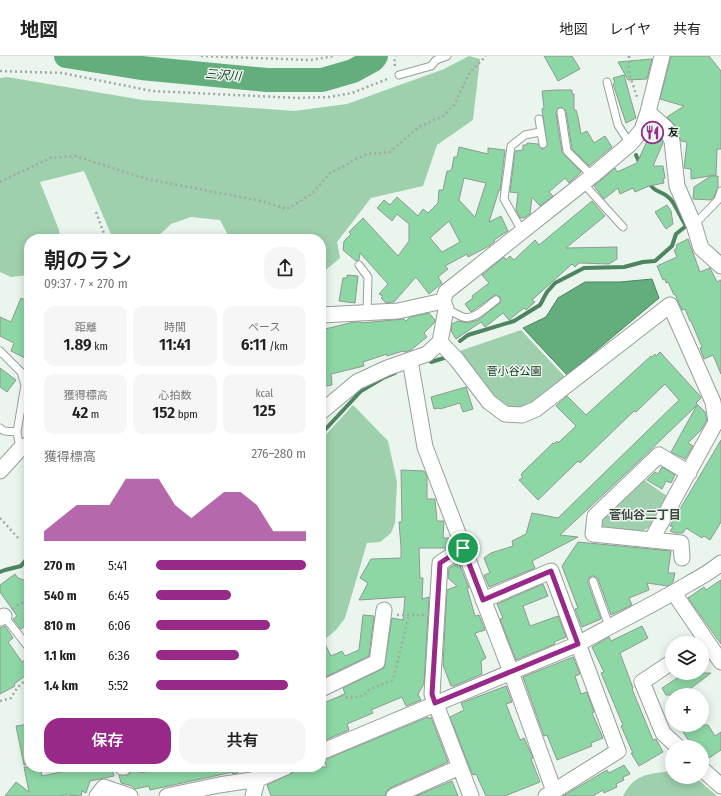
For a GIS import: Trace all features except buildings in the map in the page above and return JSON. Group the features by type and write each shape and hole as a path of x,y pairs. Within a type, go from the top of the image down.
{"street":[{"path":"326,408 357,382 387,368 427,354 440,342 446,292 630,144 642,130 662,56"},
{"path":"648,112 666,128 672,141 677,186 694,225 701,248 721,266"},
{"path":"326,315 398,311 444,305"},
{"path":"440,342 457,360 489,402 505,414 522,415 536,409 670,305 717,400 716,422 652,539"},
{"path":"410,360 425,446 463,548 483,600 511,672 549,794 618,751 551,571 483,600"},
{"path":"0,471 24,447"},
{"path":"682,558 681,543 594,534 595,516 659,455 688,473"},
{"path":"463,548 440,563 432,694 471,796"},
{"path":"326,750 578,644 674,593 711,571 721,563"},
{"path":"674,593 700,636"},
{"path":"326,687 377,662 384,612"},
{"path":"709,648 721,662"},
{"path":"665,667 642,682 663,733 670,740"},
{"path":"394,796 460,767"},
{"path":"167,796 218,790 259,773"},
{"path":"253,796 259,773"},
{"path":"709,775 721,786"},
{"path":"97,796 104,787 130,796"}],"lane":[{"path":"399,75 431,66 436,60 447,56"},
{"path":"607,82 618,125 630,144"},
{"path":"561,112 567,151 623,227"},
{"path":"539,119 543,144"},
{"path":"522,231 504,200 511,146 525,135 540,132"},
{"path":"694,225 718,200 721,191"},
{"path":"359,265 368,277 367,312"},
{"path":"444,305 463,317 473,317 496,300"},
{"path":"0,351 21,372 24,382"},
{"path":"24,391 17,432 24,447"},
{"path":"0,428 17,432"},
{"path":"593,581 610,626"},
{"path":"2,617 24,642"}],"path":[{"path":"201,56 311,60 334,56"},
{"path":"0,182 50,158 75,156 147,179 261,201 287,209 312,194 330,173 366,154 390,152 419,127 443,116 454,105 470,72 486,56"},
{"path":"629,56 630,73 637,98 648,112"},
{"path":"0,70 62,73 152,91 298,98 328,97 352,93 399,75"},
{"path":"96,212 104,234"},
{"path":"0,518 20,540"},
{"path":"384,612 409,615 436,614"},
{"path":"0,701 11,698 17,688 24,682"}],"green space":[{"path":"469,56 480,59 473,120 437,145 423,186 371,198 337,242 340,258 326,270 326,234 227,234 220,220 191,217 171,224 160,234 111,234 84,171 40,182 59,234 24,234 24,276 11,277 0,272 0,78 7,77 143,100 294,111 347,104 444,69"},
{"name":"菅小谷公園","path":"521,330 566,378 534,403 523,408 513,408 503,404 494,397 478,379 460,351"},
{"path":"353,405 388,441 397,482 395,523 391,533 380,542 367,543 345,618 336,630 326,638 326,435"},
{"path":"641,478 667,496 650,527 641,532 598,526 599,517"},
{"path":"665,772 665,784 703,784 717,796 623,796 632,783 643,776"}],"shaded area":[{"path":"652,279 659,298 567,375 523,328 546,317 558,298 585,282 620,282"}],"waterway":[{"name":"三沢川","path":"66,56 141,68 267,80 322,80 353,71 373,60 376,56"},
{"path":"636,155 640,164"},
{"path":"460,341 468,335 514,321 540,305 547,292 555,283 584,268 624,267 643,262 655,261 672,246 676,234 686,226 672,201 666,195 653,188 648,181"},
{"path":"431,362 444,358"},
{"path":"326,429 361,391 395,373"},
{"path":"0,572 21,566 24,562"}],"place":[{"name":"友","path":"653,132"}],"district":[{"name":"菅仙谷二丁目","path":"645,515"}],"route":[{"path":"463,548 483,600 551,571 578,644 435,703 432,694 440,563 463,548"}]}
